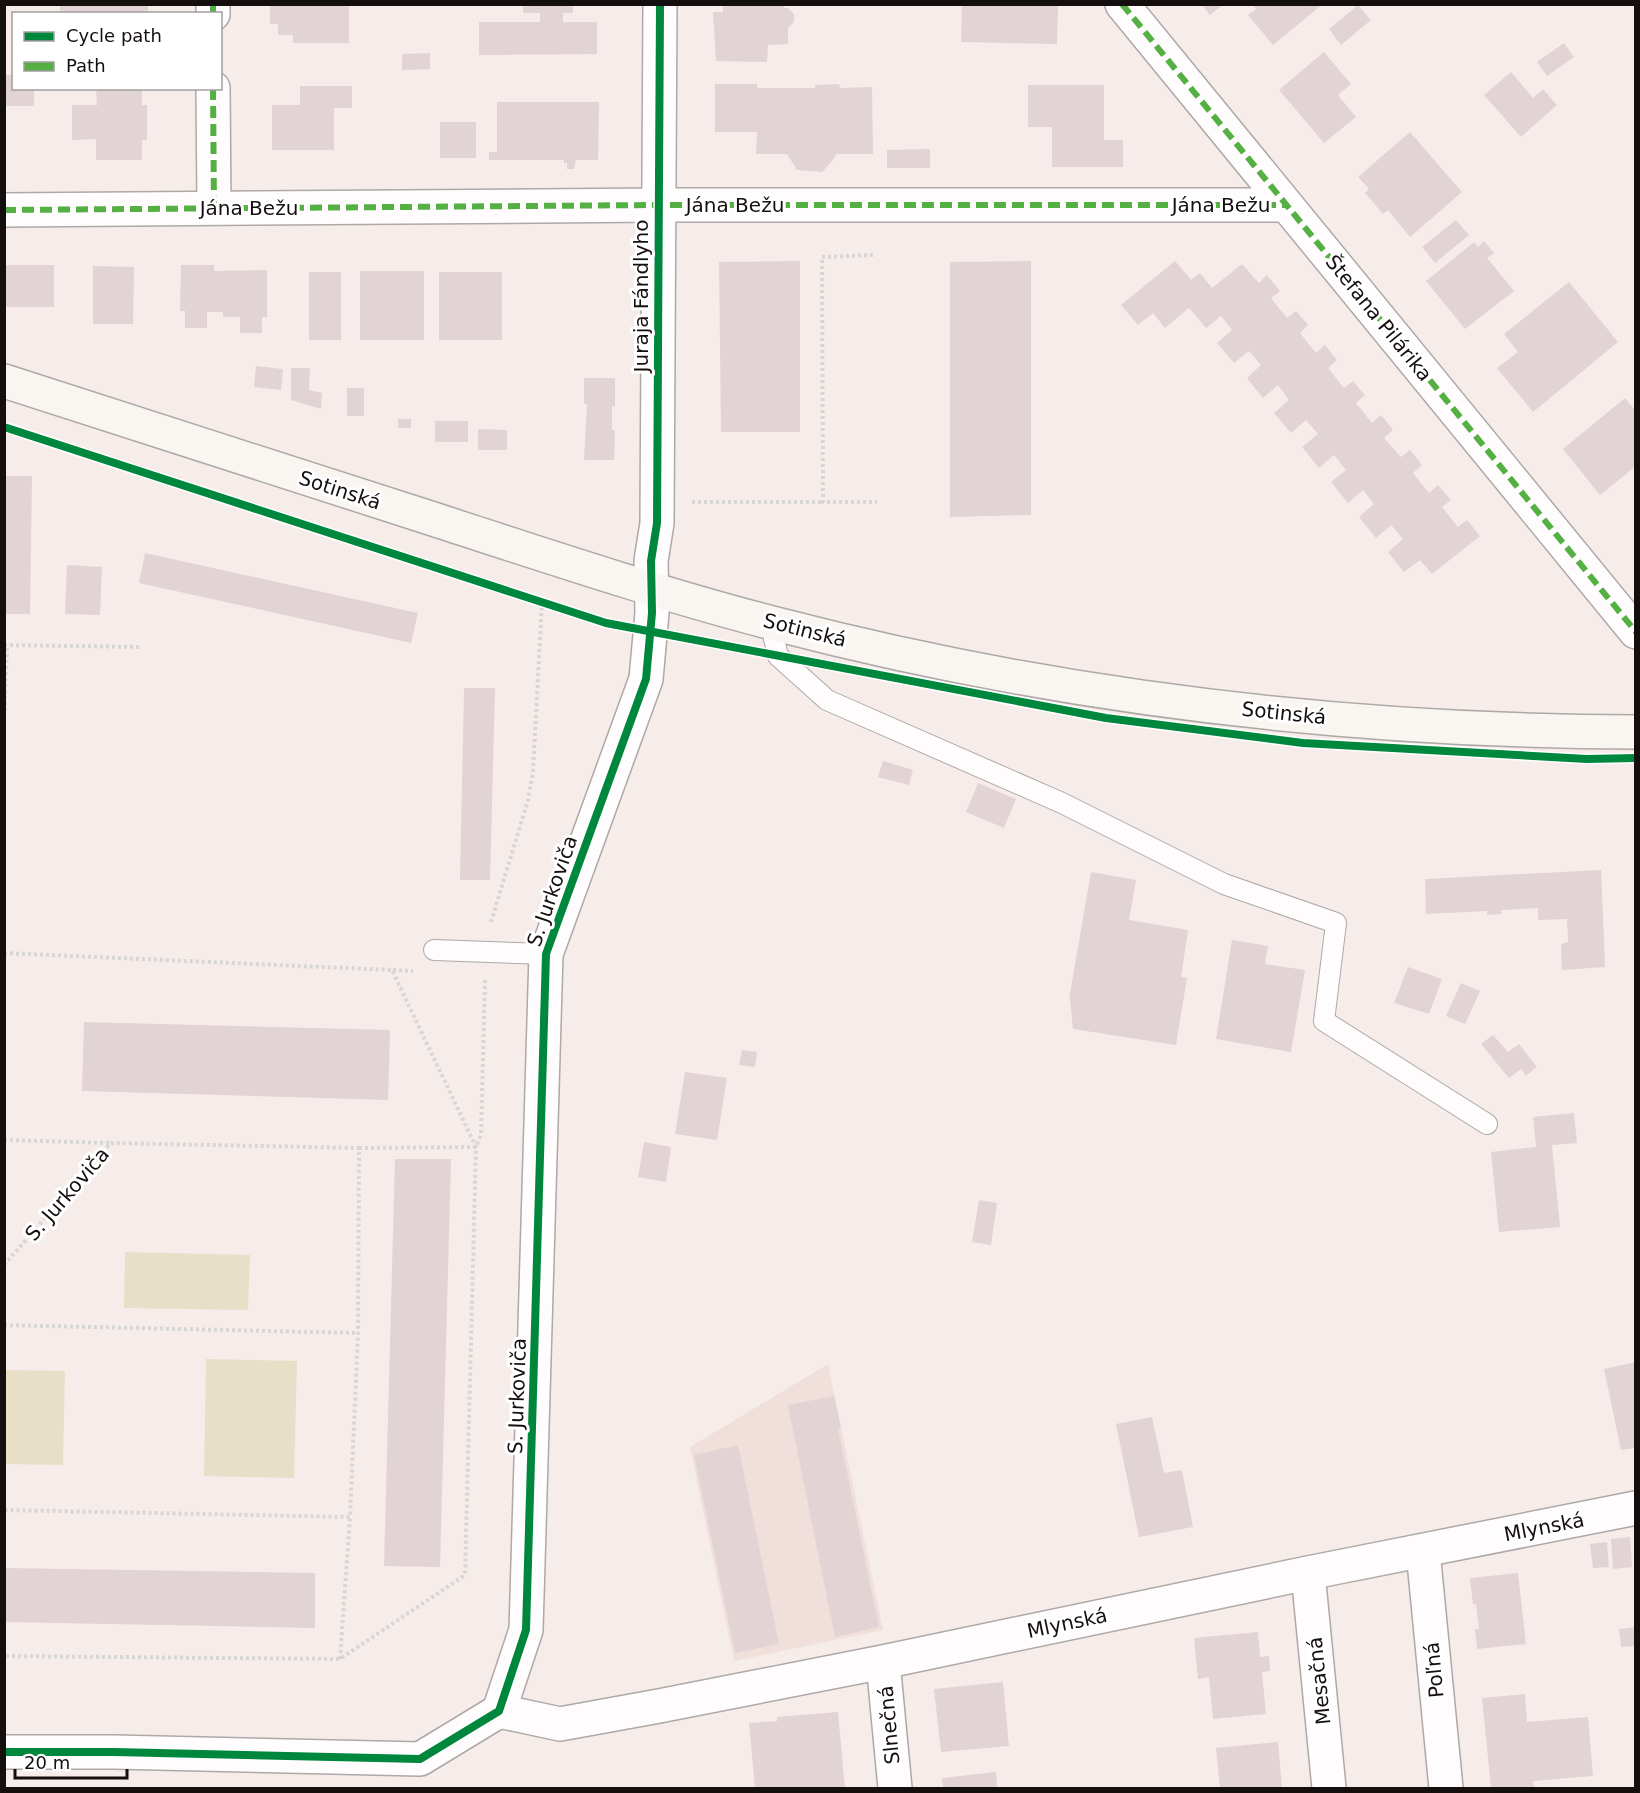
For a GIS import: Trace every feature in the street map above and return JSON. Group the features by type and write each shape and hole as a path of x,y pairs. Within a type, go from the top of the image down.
{"main road":[{"name":"Sotinská","path":"4,381 557,560 776,624 987,670 1155,699 1294,715 1535,732 1635,732"}],"street":[{"name":"Juraja Fándlyho","path":"651,587 651,561 657,524 660,4"},
{"name":"Štefana Pilárika","path":"1122,4 1635,632"},
{"path":"213,90 213,208"},
{"name":"Jána Bežu","path":"4,210 658,205 1286,205"},
{"name":"S. Jurkoviča","path":"499,1710 526,1630 546,954 646,679 651,631 651,587"},
{"name":"Mlynská","path":"499,1710 560,1724 883,1662 1308,1573 1635,1508"},
{"name":"Poľná","path":"1423,1551 1446,1788"},
{"name":"Mesačná","path":"1308,1573 1329,1788"},
{"name":"Slnečná","path":"883,1662 895,1788"},
{"path":"4,1752 114,1752 420,1759 499,1710"}],"lane":[{"path":"776,624 774,639 778,656 827,700 1062,803 1224,884 1336,923 1324,1021 1487,1124"},
{"name":"S. Jurkoviča","path":"434,950 546,954"}],"path":[{"path":"823,502 822,257 873,255"},
{"path":"689,502 877,502"},
{"path":"531,598 544,598 552,605"},
{"path":"4,1656 340,1659 465,1575 476,1147 481,1136 489,928 528,800 533,772 537,660 544,598"},
{"path":"4,723 6,645 142,647"},
{"path":"4,953 392,970 476,1147"},
{"path":"4,1140 111,1143"},
{"path":"340,1659 350,1517 358,1333 359,1148"},
{"path":"4,1325 358,1333"},
{"path":"4,1510 350,1517"}],"shaded area":[{"path":"125,1252 250,1255 248,1310 124,1308"},
{"path":"206,1359 297,1361 294,1478 204,1476"},
{"path":"828,1364 883,1630 734,1661 690,1447"},
{"path":"5,1370 65,1371 63,1465 5,1464"}],"building":[{"path":"60,4 148,4 148,12 60,12"},
{"path":"523,4 573,4 573,13 563,13 563,22 597,22 597,54 479,55 479,22 540,22 540,13 523,13"},
{"path":"723,4 784,4 784,8 788,8 794,14 794,22 788,28 788,44 768,45 767,62 716,61 713,12 723,12"},
{"path":"1201,4 1224,4 1210,15"},
{"path":"1252,4 1323,4 1273,45 1248,15 1256,9"},
{"path":"270,5 349,5 349,43 293,43 293,35 278,35 278,24 270,24"},
{"path":"962,5 1058,6 1057,44 961,42"},
{"path":"1358,5 1371,20 1341,45 1329,29"},
{"path":"1564,43 1574,57 1547,76 1537,62"},
{"path":"1324,52 1351,84 1338,95 1356,117 1324,143 1279,90"},
{"path":"430,53 430,69 402,70 402,54"},
{"path":"1511,72 1533,98 1543,89 1557,105 1521,137 1484,95"},
{"path":"4,75 12,75 12,90 34,90 34,106 4,106"},
{"path":"715,84 757,84 757,88 815,88 815,85 839,84 840,88 872,87 873,154 836,154 822,172 797,170 787,154 756,154 757,132 715,132"},
{"path":"1028,85 1104,85 1104,140 1123,140 1123,167 1052,167 1052,127 1028,127"},
{"path":"300,86 352,86 352,108 334,108 334,150 272,150 272,105 300,105"},
{"path":"96,90 142,90 142,105 147,105 147,140 142,140 142,160 96,160 96,139 72,140 72,105 97,105"},
{"path":"497,102 599,102 598,160 576,160 574,169 567,169 567,163 564,163 564,160 489,160 489,152 497,152"},
{"path":"440,122 476,122 476,158 440,158"},
{"path":"1410,132 1462,192 1410,237 1388,210 1383,214 1365,193 1369,189 1358,177"},
{"path":"930,149 930,168 887,168 887,150"},
{"path":"1456,220 1469,235 1435,263 1422,247"},
{"path":"1484,241 1494,253 1487,258 1514,291 1465,329 1426,281 1474,242 1478,247"},
{"path":"800,261 800,432 721,432 719,262"},
{"path":"1031,261 1031,515 950,517 950,262"},
{"path":"1175,261 1191,280 1200,273 1212,288 1242,264 1259,283 1267,275 1280,291 1271,298 1287,318 1296,311 1308,325 1300,333 1316,353 1325,345 1337,360 1328,368 1344,388 1353,381 1365,395 1356,403 1372,423 1381,415 1393,430 1384,438 1401,457 1410,450 1422,465 1413,473 1429,493 1438,485 1451,500 1442,507 1458,527 1467,520 1480,536 1432,574 1420,560 1404,572 1388,552 1403,539 1391,525 1376,538 1359,517 1374,504 1363,490 1348,503 1331,482 1346,470 1334,455 1319,468 1302,447 1318,434 1306,420 1291,433 1274,413 1289,400 1278,385 1263,398 1247,378 1261,365 1249,351 1234,363 1217,343 1232,330 1221,316 1206,328 1189,308 1165,328 1153,313 1138,325 1121,305"},
{"path":"5,265 54,265 54,307 5,307"},
{"path":"181,265 214,265 214,271 267,270 267,317 262,317 262,333 240,333 240,317 223,317 223,312 207,312 207,328 185,328 185,311 180,311"},
{"path":"93,266 134,267 133,324 93,324"},
{"path":"360,271 424,271 424,340 360,340"},
{"path":"309,272 341,272 341,340 309,340"},
{"path":"439,272 502,272 502,340 439,340"},
{"path":"1569,282 1618,342 1533,412 1497,368 1518,352 1504,334"},
{"path":"256,366 283,369 281,390 254,387"},
{"path":"291,368 310,368 309,390 322,393 321,409 291,400"},
{"path":"584,378 615,378 615,406 612,406 612,430 615,431 614,460 584,460 587,404 584,404"},
{"path":"347,388 364,388 364,416 347,416"},
{"path":"1625,398 1636,411 1636,466 1600,495 1563,449"},
{"path":"398,419 411,419 411,428 398,428"},
{"path":"435,421 468,421 468,442 435,442"},
{"path":"478,429 507,430 507,450 478,450"},
{"path":"4,476 32,476 30,614 4,614"},
{"path":"145,553 418,613 411,643 139,583"},
{"path":"67,565 102,567 100,615 65,614"},
{"path":"464,688 495,688 490,880 460,880"},
{"path":"883,761 913,770 909,785 878,777"},
{"path":"978,783 1016,799 1004,828 966,812"},
{"path":"1601,870 1605,967 1562,970 1561,944 1568,942 1567,919 1538,920 1538,908 1501,910 1501,914 1487,915 1487,911 1426,914 1425,879"},
{"path":"1091,872 1136,880 1129,920 1188,930 1181,977 1187,978 1176,1045 1073,1029 1069,999"},
{"path":"1232,940 1268,946 1265,964 1305,970 1291,1052 1216,1039"},
{"path":"1408,967 1442,979 1429,1014 1394,1003"},
{"path":"1461,983 1480,991 1465,1024 1446,1016"},
{"path":"84,1022 390,1030 388,1100 82,1091"},
{"path":"1493,1035 1508,1052 1519,1044 1537,1067 1526,1076 1521,1069 1509,1078 1481,1044"},
{"path":"742,1050 757,1052 755,1067 739,1065"},
{"path":"685,1072 727,1078 717,1140 675,1134"},
{"path":"1574,1113 1577,1143 1552,1145 1560,1227 1499,1232 1491,1152 1536,1147 1533,1117"},
{"path":"644,1142 671,1147 666,1182 638,1177"},
{"path":"395,1159 451,1159 440,1567 384,1566"},
{"path":"979,1200 997,1203 991,1245 972,1242"},
{"path":"1636,1362 1636,1448 1621,1450 1604,1369"},
{"path":"834,1396 841,1429 838,1429 879,1627 835,1637 788,1405"},
{"path":"1152,1417 1164,1473 1182,1470 1193,1527 1139,1537 1116,1424"},
{"path":"738,1445 779,1644 735,1653 694,1455"},
{"path":"1630,1537 1632,1567 1613,1569 1611,1539"},
{"path":"1607,1542 1609,1567 1593,1568 1590,1544"},
{"path":"4,1568 315,1573 315,1628 4,1622"},
{"path":"1518,1573 1526,1644 1477,1649 1475,1629 1479,1629 1470,1578"},
{"path":"1636,1627 1636,1646 1621,1647 1619,1629"},
{"path":"1258,1632 1260,1657 1269,1656 1270,1671 1262,1672 1266,1714 1213,1719 1209,1677 1198,1679 1194,1638"},
{"path":"1003,1682 1009,1746 941,1752 934,1689"},
{"path":"1525,1694 1527,1722 1588,1717 1593,1776 1533,1781 1534,1788 1491,1788 1482,1698"},
{"path":"838,1712 845,1788 755,1788 749,1723 777,1721 777,1717"},
{"path":"1278,1742 1282,1788 1220,1788 1216,1748"},
{"path":"996,1772 997,1788 943,1788 942,1778"}],"marked path":[{"path":"213,4 213,12"},
{"path":"1122,4 1636,632"},
{"path":"213,90 214,208"},
{"path":"4,210 658,205 1285,205"}],"cycle path":[{"path":"4,1752 114,1752 420,1759 499,1711 526,1630 546,954 646,679 652,613 651,561 657,523 660,4"},
{"path":"4,427 606,623 1106,718 1303,743 1587,759 1636,758"}]}
